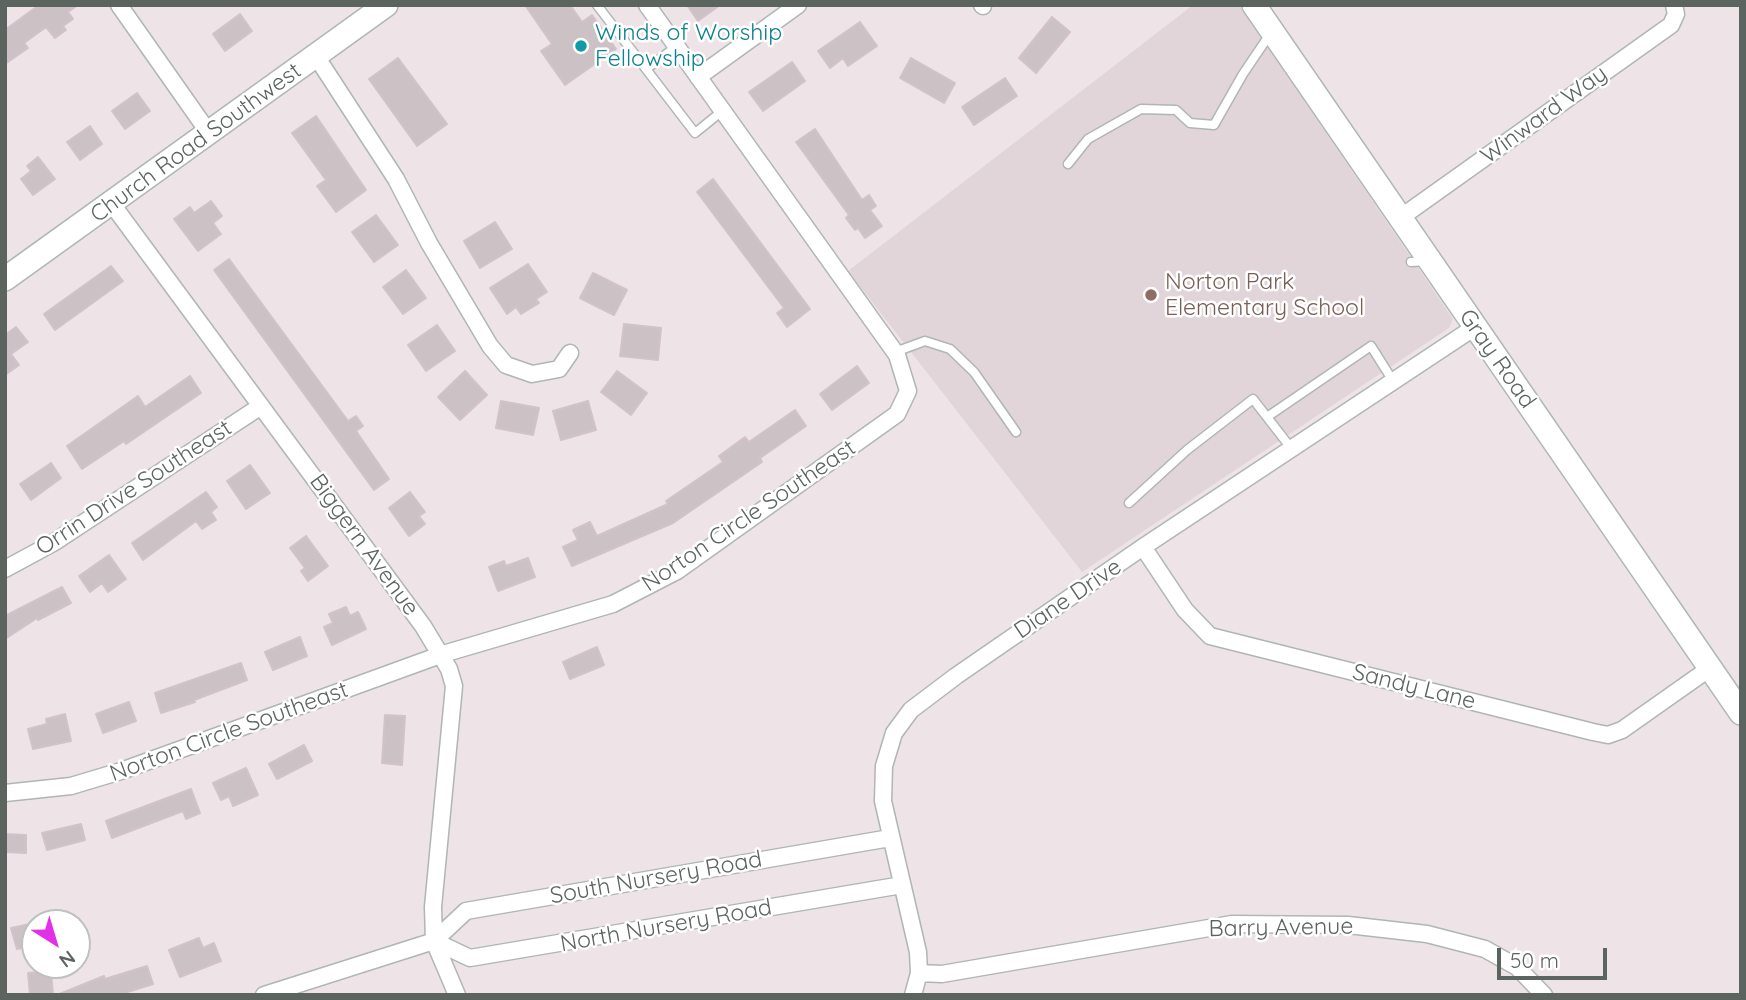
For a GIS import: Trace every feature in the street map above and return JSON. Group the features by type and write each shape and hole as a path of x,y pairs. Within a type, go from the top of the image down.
{"street":[{"path":"119,5 209,133"},
{"name":"Church Road Southwest","path":"5,279 386,5"},
{"name":"Norton Circle Southeast","path":"5,793 71,786 121,771 443,654 613,604 677,571 897,414 908,391 904,370 895,352 647,5"},
{"path":"698,77 798,5"},
{"name":"Gray Road","path":"1254,5 1400,218 1421,262 1475,327 1741,713"},
{"name":"Winward Way","path":"1400,218 1671,25 1676,14 1674,5"},
{"path":"316,56 397,179 429,243 490,346 506,365 532,374 559,369 570,353"},
{"name":"Biggern Avenue","path":"112,204 443,654 454,686 436,866 434,942"},
{"name":"Diane Drive","path":"913,995 919,973 883,802 884,765 894,733 911,710 956,676 1143,548 1475,327"},
{"name":"Orrin Drive Southeast","path":"5,569 64,536 261,405"},
{"name":"Sandy Lane","path":"1143,548 1185,610 1210,636 1594,733 1608,735 1622,730 1710,668"},
{"name":"South Nursery Road","path":"434,942 466,911 890,838"},
{"name":"North Nursery Road","path":"434,942 470,958 902,885"},
{"name":"Barry Avenue","path":"919,973 942,974 1232,923 1348,925 1427,934 1485,949 1517,967 1544,995"},
{"path":"264,995 434,942 457,995"}],"lane":[{"path":"597,5 695,133 721,112"},
{"path":"1068,164 1088,139 1125,116 1142,110 1176,110 1190,124 1214,125 1243,74 1272,32"},
{"path":"646,69 676,47"},
{"path":"895,352 925,341 950,349 974,372 1016,432"},
{"path":"1267,417 1371,346 1393,380"},
{"path":"1129,503 1187,450 1253,399 1291,448"}],"shaded area":[{"name":"Norton Park Elementary School","path":"1193,5 1239,5 1453,319 1449,328 1082,572 848,271"}],"building":[{"path":"39,5 78,5 68,12 73,19 63,26 66,30 55,38 46,27 24,43 28,48 5,64 5,30"},
{"name":"Winds of Worship Fellowship","path":"525,5 570,5 582,22 592,15 616,49 565,85 541,51 552,44"},
{"path":"687,5 720,5 698,21"},
{"path":"240,14 252,31 225,51 213,34"},
{"path":"1052,17 1070,32 1036,73 1019,58"},
{"path":"860,22 877,46 848,66 843,58 830,68 818,51"},
{"path":"398,58 447,124 417,146 369,79"},
{"path":"911,58 955,83 944,103 900,78"},
{"path":"792,62 805,81 763,111 749,92"},
{"path":"1005,78 1017,96 974,125 962,107"},
{"path":"137,93 150,111 125,129 112,111"},
{"path":"316,116 366,190 336,212 317,186 326,180 292,133"},
{"path":"90,126 102,144 80,160 67,142"},
{"path":"815,129 862,200 869,195 876,206 870,210 882,226 865,238 846,218 849,215 796,142"},
{"path":"38,157 55,179 33,195 21,179 31,171 27,166"},
{"path":"713,179 810,309 787,327 777,313 784,308 697,192"},
{"path":"211,201 222,216 213,223 221,234 198,251 174,219 190,207 194,213"},
{"path":"376,215 398,245 374,262 352,232"},
{"path":"495,222 512,249 480,268 464,241"},
{"path":"229,259 348,421 356,416 363,426 356,431 389,479 374,490 214,270"},
{"path":"528,264 547,292 536,299 539,303 521,314 516,307 507,314 490,288"},
{"path":"111,266 123,281 55,330 44,314"},
{"path":"406,270 426,298 403,314 383,287"},
{"path":"593,273 627,290 614,315 580,298"},
{"path":"624,324 661,328 658,360 620,356"},
{"path":"437,325 455,351 426,371 408,345"},
{"path":"16,327 28,342 11,354 19,365 5,375 5,335"},
{"path":"857,366 869,383 832,410 820,394"},
{"path":"465,371 487,395 460,420 438,397"},
{"path":"617,371 647,393 631,415 601,392"},
{"path":"190,376 201,393 126,444 124,441 82,469 67,446 138,396 145,407"},
{"path":"501,401 539,408 533,435 496,428"},
{"path":"588,401 596,430 561,440 553,411"},
{"path":"795,410 806,426 760,458 762,462 673,523 572,566 563,547 578,540 573,530 590,522 597,536 668,504 666,501 723,462 719,456 745,437 749,442"},
{"path":"51,463 61,478 31,500 20,484"},
{"path":"250,465 270,493 246,509 227,481"},
{"path":"206,492 217,507 211,512 216,520 202,529 196,521 143,560 132,543"},
{"path":"410,492 425,512 419,516 425,524 409,536 389,508"},
{"path":"306,536 328,566 308,581 301,571 305,568 290,548"},
{"path":"109,555 126,579 108,592 102,583 90,592 79,576"},
{"path":"528,558 535,577 498,591 489,567 504,561 506,566"},
{"path":"62,587 71,603 38,620 37,618 5,639 5,616"},
{"path":"346,607 350,616 358,612 366,629 332,645 324,627 333,623 329,614"},
{"path":"300,637 307,656 273,670 265,652"},
{"path":"597,647 604,665 570,679 563,662"},
{"path":"241,663 247,680 161,713 155,693"},
{"path":"129,702 136,721 103,733 96,714"},
{"path":"65,714 71,741 33,749 28,729 47,724 46,719"},
{"path":"385,715 405,716 402,765 382,763"},
{"path":"304,745 312,761 277,779 269,764"},
{"path":"246,768 258,795 233,806 229,796 221,800 213,783"},
{"path":"191,789 200,813 186,819 183,811 112,838 106,821"},
{"path":"81,824 85,840 47,850 42,833"},
{"path":"5,834 26,835 26,853 5,852"},
{"path":"21,926 21,948 17,949 11,928"},
{"path":"199,938 203,948 214,943 221,961 180,977 169,950"},
{"path":"147,966 153,984 118,995 57,995 104,976 105,979"},
{"path":"29,979 52,979 53,995 30,995"}],"place":[{"name":"Winds of Worship Fellowship","path":"581,46"},
{"name":"Norton Park Elementary School","path":"1151,295"}]}
